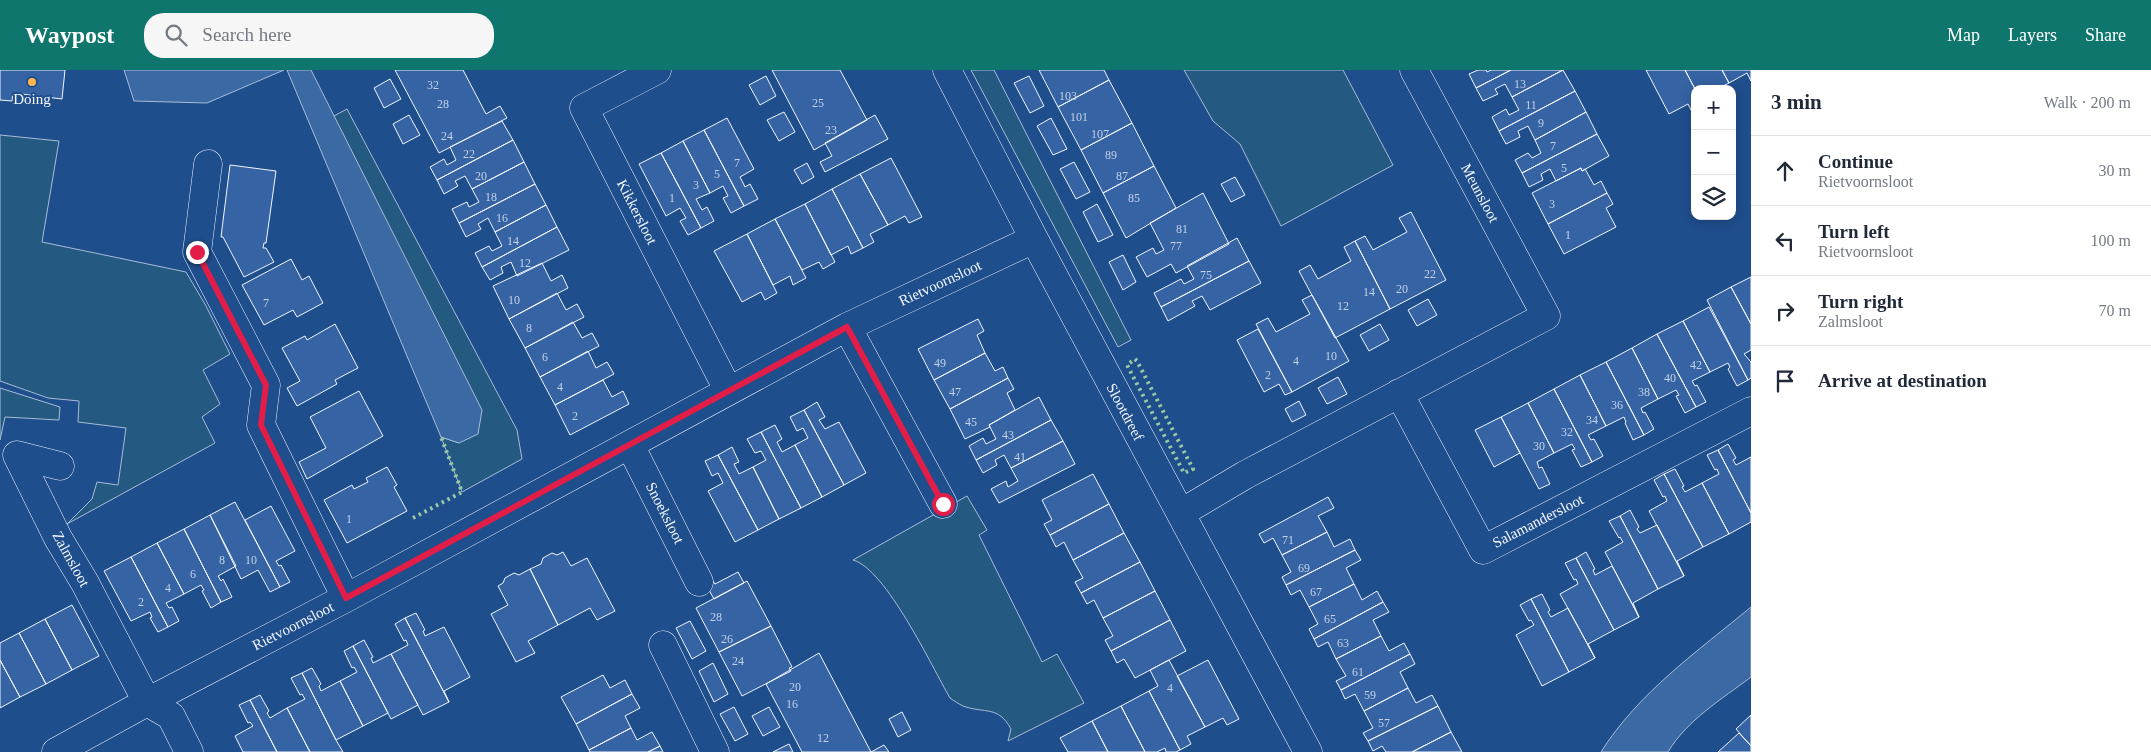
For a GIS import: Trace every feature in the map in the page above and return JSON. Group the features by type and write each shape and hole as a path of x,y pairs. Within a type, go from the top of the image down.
{"street":[{"name":"Kikkersloot","path":"657,70 584,108 728,390"},
{"name":"Slootdreef","path":"946,70 1138,437 1181,513 1308,752"},
{"name":"Meunsloot","path":"1399,393 1546,316 1414,70"},
{"path":"208,164 197,252 266,385 261,425 346,598"},
{"name":"Rietvoornsloot","path":"56,752 346,598 847,327 1034,239"},
{"path":"847,327 943,504"},
{"path":"1181,513 1245,475 1399,393"},
{"name":"Salamandersloot","path":"1399,393 1483,550 1751,411"},
{"name":"Snoeksloot","path":"630,445 699,582"},
{"name":"Zalmsloot","path":"60,466 17,455 58,538 85,583 147,702"},
{"path":"663,645 715,752"},
{"path":"147,702 171,716 189,752"}],"shaded area":[{"path":"124,70 284,70 207,103 134,101"},
{"path":"287,70 311,70 482,410 478,434 459,443 441,437"},
{"path":"971,70 994,70 1131,340 1118,347"},
{"path":"1184,70 1343,70 1393,165 1281,226 1240,144 1213,121"},
{"path":"347,109 517,430 522,459 462,492 441,437 459,443 334,116"},
{"path":"0,135 59,141 42,242 186,272 206,306 230,354 203,370 220,404 202,417 215,443 67,524 92,499 97,482 118,485 126,428 78,422 79,401 48,398 0,381"},
{"path":"0,388 60,407 59,420 5,417 0,440"},
{"path":"967,496 987,530 979,535 1042,662 1057,654 1084,703 1008,741 1011,729 1001,716 996,713 963,706 950,698 893,599 880,581 866,567 853,560"},
{"path":"1751,607 1751,677 1695,720 1676,740 1668,752 1601,752 1616,731 1651,692"}],"building":[{"name":"Doing","path":"0,70 65,70 62,99 13,93 12,101 0,100"},
{"path":"395,70 463,70 486,114 500,106 507,118 439,153"},
{"path":"772,70 840,70 867,120 814,150"},
{"path":"1039,70 1104,70 1109,80 1058,107"},
{"path":"1478,70 1486,70 1487,72 1491,70 1511,70 1476,88 1469,74"},
{"path":"1511,70 1563,70 1512,97 1505,84 1495,89 1498,94 1483,101 1476,88"},
{"path":"1563,70 1575,91 1499,131 1492,117 1506,109 1509,115 1519,110 1512,97"},
{"path":"1646,70 1685,70 1693,85 1691,85 1691,110 1688,104 1669,114"},
{"path":"1685,70 1722,70 1729,83 1725,85 1693,85"},
{"path":"1722,70 1751,70 1751,81 1747,73 1729,83"},
{"path":"766,76 776,96 760,105 749,85"},
{"path":"1029,76 1044,106 1030,113 1014,83"},
{"path":"390,79 401,99 384,108 374,88"},
{"path":"1109,80 1132,123 1081,150 1058,107"},
{"path":"1575,91 1586,112 1535,140 1528,126 1518,131 1520,137 1506,144 1499,131"},
{"path":"784,112 795,132 779,141 767,120"},
{"path":"1586,112 1597,134 1522,173 1515,160 1528,153 1532,158 1541,153 1535,140"},
{"path":"409,115 420,135 403,144 393,124"},
{"path":"875,115 888,139 825,172 820,162 832,156 825,143"},
{"path":"727,118 754,169 740,177 745,187 750,184 758,199 744,206 704,130"},
{"path":"1051,118 1067,149 1053,155 1037,126"},
{"path":"502,121 513,140 437,180 430,167 444,159 447,165 456,160 450,147"},
{"path":"1132,123 1154,166 1103,193 1081,150"},
{"path":"704,130 744,206 731,213 723,198 728,196 723,186 710,193 683,141"},
{"path":"1597,134 1609,156 1582,171 1581,168 1556,181 1550,169 1541,174 1543,180 1529,187 1522,173"},
{"path":"513,140 524,162 472,189 465,176 455,181 458,186 444,194 437,180"},
{"path":"683,141 710,193 696,199 702,210 707,207 714,221 701,228 661,153"},
{"path":"661,153 701,228 688,235 680,221 686,218 680,208 666,216 639,164"},
{"path":"891,158 922,217 909,223 905,216 888,225 860,174"},
{"path":"524,162 535,184 459,223 452,209 467,202 469,207 479,202 472,189"},
{"path":"1074,162 1090,192 1076,199 1060,169"},
{"path":"807,163 814,177 802,184 794,170"},
{"path":"230,165 276,171 266,243 264,243 263,248 266,248 274,262 244,277 223,237 221,237"},
{"path":"1154,166 1176,208 1126,238 1103,193"},
{"path":"1581,168 1582,171 1585,169 1594,185 1601,181 1607,193 1548,224 1532,193"},
{"path":"860,174 888,225 870,234 874,242 863,248 832,189"},
{"path":"1235,177 1245,195 1231,202 1221,184"},
{"path":"535,184 546,205 495,232 488,218 478,224 481,229 466,237 459,223"},
{"path":"832,189 863,248 851,254 848,246 831,255 805,204"},
{"path":"1203,193 1229,244 1176,273 1171,264 1147,277 1136,257 1153,248 1156,254 1164,250 1150,223"},
{"path":"1607,193 1613,204 1606,208 1616,227 1564,254 1548,224"},
{"path":"805,204 835,262 823,269 819,262 802,270 775,219"},
{"path":"1097,204 1113,235 1098,242 1083,212"},
{"path":"546,205 557,227 482,267 475,253 489,246 492,251 502,246 495,232"},
{"path":"1411,212 1446,280 1390,309 1355,241 1365,236 1373,250 1407,232 1399,218"},
{"path":"775,219 806,278 793,285 790,276 773,285 747,234"},
{"path":"557,227 569,250 517,276 511,262 501,267 503,273 490,280 482,267"},
{"path":"747,234 777,293 765,300 761,292 742,302 714,251"},
{"path":"1237,238 1249,261 1161,307 1154,293 1181,279 1184,284 1194,279 1187,266"},
{"path":"1355,241 1390,309 1335,338 1299,271 1310,265 1318,279 1351,261 1344,247"},
{"path":"1123,255 1136,282 1123,290 1109,262"},
{"path":"291,259 302,280 309,276 323,303 297,317 293,310 264,325 242,285"},
{"path":"1249,261 1261,283 1210,310 1202,296 1192,301 1195,306 1168,321 1161,307"},
{"path":"542,263 551,281 562,275 568,288 509,319 493,286"},
{"path":"1751,277 1751,324 1731,287"},
{"path":"1731,287 1751,324 1751,350 1744,354 1751,362 1751,378 1748,380 1707,300"},
{"path":"557,293 566,310 577,304 584,317 525,348 509,319"},
{"path":"1312,295 1349,361 1292,392 1256,324 1268,318 1276,332 1310,314 1302,300"},
{"path":"1428,299 1437,315 1417,326 1408,310"},
{"path":"1709,307 1748,380 1737,386 1728,369 1730,367 1728,363 1710,372 1683,321"},
{"path":"978,319 984,331 977,335 985,353 934,380 918,349"},
{"path":"1683,321 1710,372 1692,381 1695,386 1697,385 1706,402 1696,407 1657,334"},
{"path":"573,322 582,338 592,333 599,346 540,377 525,348"},
{"path":"335,324 358,368 335,380 337,384 297,406 287,388 300,381 282,348 305,336 307,340"},
{"path":"1380,324 1389,340 1369,351 1360,335"},
{"path":"1258,329 1292,392 1285,395 1279,384 1264,392 1237,340"},
{"path":"1657,334 1696,407 1685,413 1676,396 1679,395 1676,390 1658,399 1632,348"},
{"path":"1632,348 1658,399 1641,408 1654,429 1644,435 1606,362"},
{"path":"588,351 596,368 607,362 614,374 555,405 540,377"},
{"path":"985,353 995,371 1003,367 1008,378 950,409 934,380"},
{"path":"1606,362 1644,435 1633,440 1624,417 1606,426 1580,375"},
{"path":"1580,375 1606,426 1588,435 1591,440 1594,439 1603,456 1592,462 1554,389"},
{"path":"1338,377 1347,394 1327,404 1318,388"},
{"path":"1008,378 1014,389 1007,393 1015,410 989,425 990,427 965,439 950,409"},
{"path":"603,380 612,397 623,391 629,404 570,435 555,405"},
{"path":"1554,389 1592,462 1581,467 1572,450 1575,449 1572,444 1554,453 1528,403"},
{"path":"359,391 383,436 307,479 299,462 326,448 310,417"},
{"path":"1039,397 1051,420 976,460 969,446 983,438 986,444 996,439 989,425"},
{"path":"1299,401 1306,415 1292,422 1285,409"},
{"path":"817,402 825,417 819,420 825,429 839,422 866,473 844,485 804,410"},
{"path":"1528,403 1554,453 1537,462 1539,468 1542,467 1550,484 1539,489 1501,417"},
{"path":"804,410 844,485 822,497 795,445 808,438 803,428 797,431 790,417"},
{"path":"1501,417 1520,453 1494,467 1475,430"},
{"path":"1051,420 1063,441 1011,468 1004,455 995,460 997,465 983,473 976,460"},
{"path":"775,425 782,439 777,442 782,452 795,445 822,497 801,508 761,432"},
{"path":"761,432 801,508 779,519 753,467 766,460 761,451 755,453 747,439"},
{"path":"1063,441 1075,464 999,503 991,489 1006,481 1008,487 1018,481 1011,468"},
{"path":"1728,444 1736,458 1733,460 1736,465 1751,457 1751,513 1718,450"},
{"path":"732,447 739,462 734,464 739,474 753,467 779,519 758,530 718,455"},
{"path":"1718,450 1751,513 1751,522 1729,534 1702,483 1719,474 1707,455"},
{"path":"718,455 758,530 735,542 708,491 723,483 718,473 712,476 705,461"},
{"path":"387,467 397,485 394,487 407,511 347,543 324,500 352,485 354,489 368,482 366,478"},
{"path":"1675,469 1685,492 1702,483 1729,534 1703,547 1664,474"},
{"path":"1093,474 1109,504 1050,535 1044,524 1052,520 1042,500"},
{"path":"1664,474 1703,547 1677,561 1684,576 1649,511 1667,501 1654,480"},
{"path":"1328,497 1334,508 1318,516 1327,532 1282,555 1273,538 1264,543 1259,534"},
{"path":"235,502 280,587 270,592 258,570 241,579 210,515"},
{"path":"1109,504 1124,533 1073,560 1064,542 1056,547 1050,535"},
{"path":"271,506 295,551 276,561 279,566 281,565 290,582 280,587 245,520"},
{"path":"1630,510 1640,533 1657,525 1684,576 1658,589 1620,516"},
{"path":"210,515 236,566 218,576 221,581 223,579 232,597 221,602 184,529"},
{"path":"1620,516 1658,589 1633,603 1639,617 1605,552 1623,542 1609,521"},
{"path":"184,529 221,602 211,608 201,585 184,594 157,543"},
{"path":"1327,532 1334,547 1350,539 1355,550 1286,585 1282,577 1291,572 1282,555"},
{"path":"1124,533 1140,562 1081,593 1075,582 1083,578 1073,560"},
{"path":"157,543 184,594 166,603 169,608 172,607 179,621 168,627 131,557"},
{"path":"1355,550 1361,560 1346,568 1354,584 1309,607 1300,590 1291,595 1286,585"},
{"path":"563,552 571,566 587,558 615,611 597,620 590,608 558,625 530,569 541,564 543,558 552,553 557,555"},
{"path":"1586,552 1595,569 1593,570 1595,575 1612,566 1639,617 1614,630 1576,558"},
{"path":"131,557 168,627 158,632 150,618 152,617 150,612 131,621 104,571"},
{"path":"1576,558 1614,630 1588,644 1595,658 1560,594 1578,584 1565,563"},
{"path":"1140,562 1155,591 1103,618 1094,600 1087,604 1081,593"},
{"path":"530,569 558,625 528,641 535,653 516,662 491,614 508,605 498,586 503,583 505,578 514,573 519,575"},
{"path":"738,572 744,583 714,599 706,585 713,581 715,584"},
{"path":"747,581 771,626 719,652 696,608"},
{"path":"1354,584 1362,600 1377,591 1383,602 1314,639 1309,629 1318,624 1309,607"},
{"path":"1155,591 1170,620 1111,651 1105,640 1113,636 1103,618"},
{"path":"1542,594 1550,610 1548,612 1551,617 1568,608 1595,658 1569,672 1531,599"},
{"path":"1531,599 1569,672 1542,686 1516,635 1534,625 1531,620 1529,621 1520,605"},
{"path":"1383,602 1389,612 1373,620 1381,636 1336,659 1328,642 1318,647 1314,639"},
{"path":"72,605 99,656 72,670 45,619"},
{"path":"416,613 425,630 423,631 425,636 444,627 470,677 444,691 449,702 405,618"},
{"path":"405,618 449,702 423,715 391,654 408,645 395,624"},
{"path":"45,619 72,670 46,684 19,633"},
{"path":"1170,620 1186,651 1135,678 1124,659 1117,663 1111,651"},
{"path":"690,621 706,651 692,659 676,628"},
{"path":"771,626 792,667 789,668 791,671 742,696 719,652"},
{"path":"19,633 46,684 20,697 0,660 0,643"},
{"path":"1381,636 1389,651 1404,643 1410,654 1341,690 1336,681 1346,676 1336,659"},
{"path":"364,640 373,657 371,658 373,663 391,654 418,705 391,719 353,646"},
{"path":"353,646 388,713 363,726 340,681 357,672 354,667 352,668 344,651"},
{"path":"819,653 871,752 802,752 766,684"},
{"path":"1410,654 1415,664 1400,672 1408,688 1364,711 1355,694 1345,699 1341,690"},
{"path":"0,660 20,697 0,708"},
{"path":"1169,660 1205,727 1187,736 1191,744 1180,750 1149,691 1158,686 1150,670"},
{"path":"1208,660 1239,719 1227,725 1223,718 1205,727 1177,676"},
{"path":"713,663 728,694 714,702 699,671"},
{"path":"312,668 321,684 319,686 321,691 340,681 363,726 336,740 302,673"},
{"path":"302,673 343,752 310,752 287,708 305,699 302,694 300,695 291,678"},
{"path":"603,675 610,688 625,680 632,694 576,724 561,697"},
{"path":"1408,688 1416,703 1432,695 1438,706 1368,741 1363,733 1373,728 1364,711"},
{"path":"1149,691 1180,750 1176,752 1166,752 1165,748 1157,752 1145,752 1121,706"},
{"path":"632,694 640,708 625,716 631,728 589,750 576,724"},
{"path":"260,695 269,711 267,713 270,718 287,708 310,752 277,752 250,700"},
{"path":"250,700 277,752 243,752 235,736 253,726 250,722 248,723 239,705"},
{"path":"1121,706 1145,752 1108,752 1092,721"},
{"path":"1438,706 1451,732 1412,752 1386,752 1382,746 1373,751 1368,741"},
{"path":"734,707 748,734 735,741 720,714"},
{"path":"769,707 780,727 763,736 752,716"},
{"path":"902,712 911,730 898,737 889,719"},
{"path":"1751,715 1751,746 1736,729"},
{"path":"1092,721 1108,752 1068,752 1060,738"},
{"path":"631,728 637,740 652,732 660,746 648,752 590,752 589,750"},
{"path":"1451,732 1462,752 1412,752"},
{"path":"1739,733 1751,746 1751,752 1718,752"},
{"path":"789,744 793,752 773,752"},
{"path":"884,745 889,752 871,752"},
{"path":"660,746 663,752 648,752"}],"hedge":[{"path":"1135,359 1137,361 1193,469 1184,473 1127,365 1135,359"},
{"path":"413,518 462,492 441,437"}],"place":[{"name":"Doing","path":"32,82"}],"route":[{"path":"197,252 266,385 261,425 346,598 847,327 943,504"}]}
